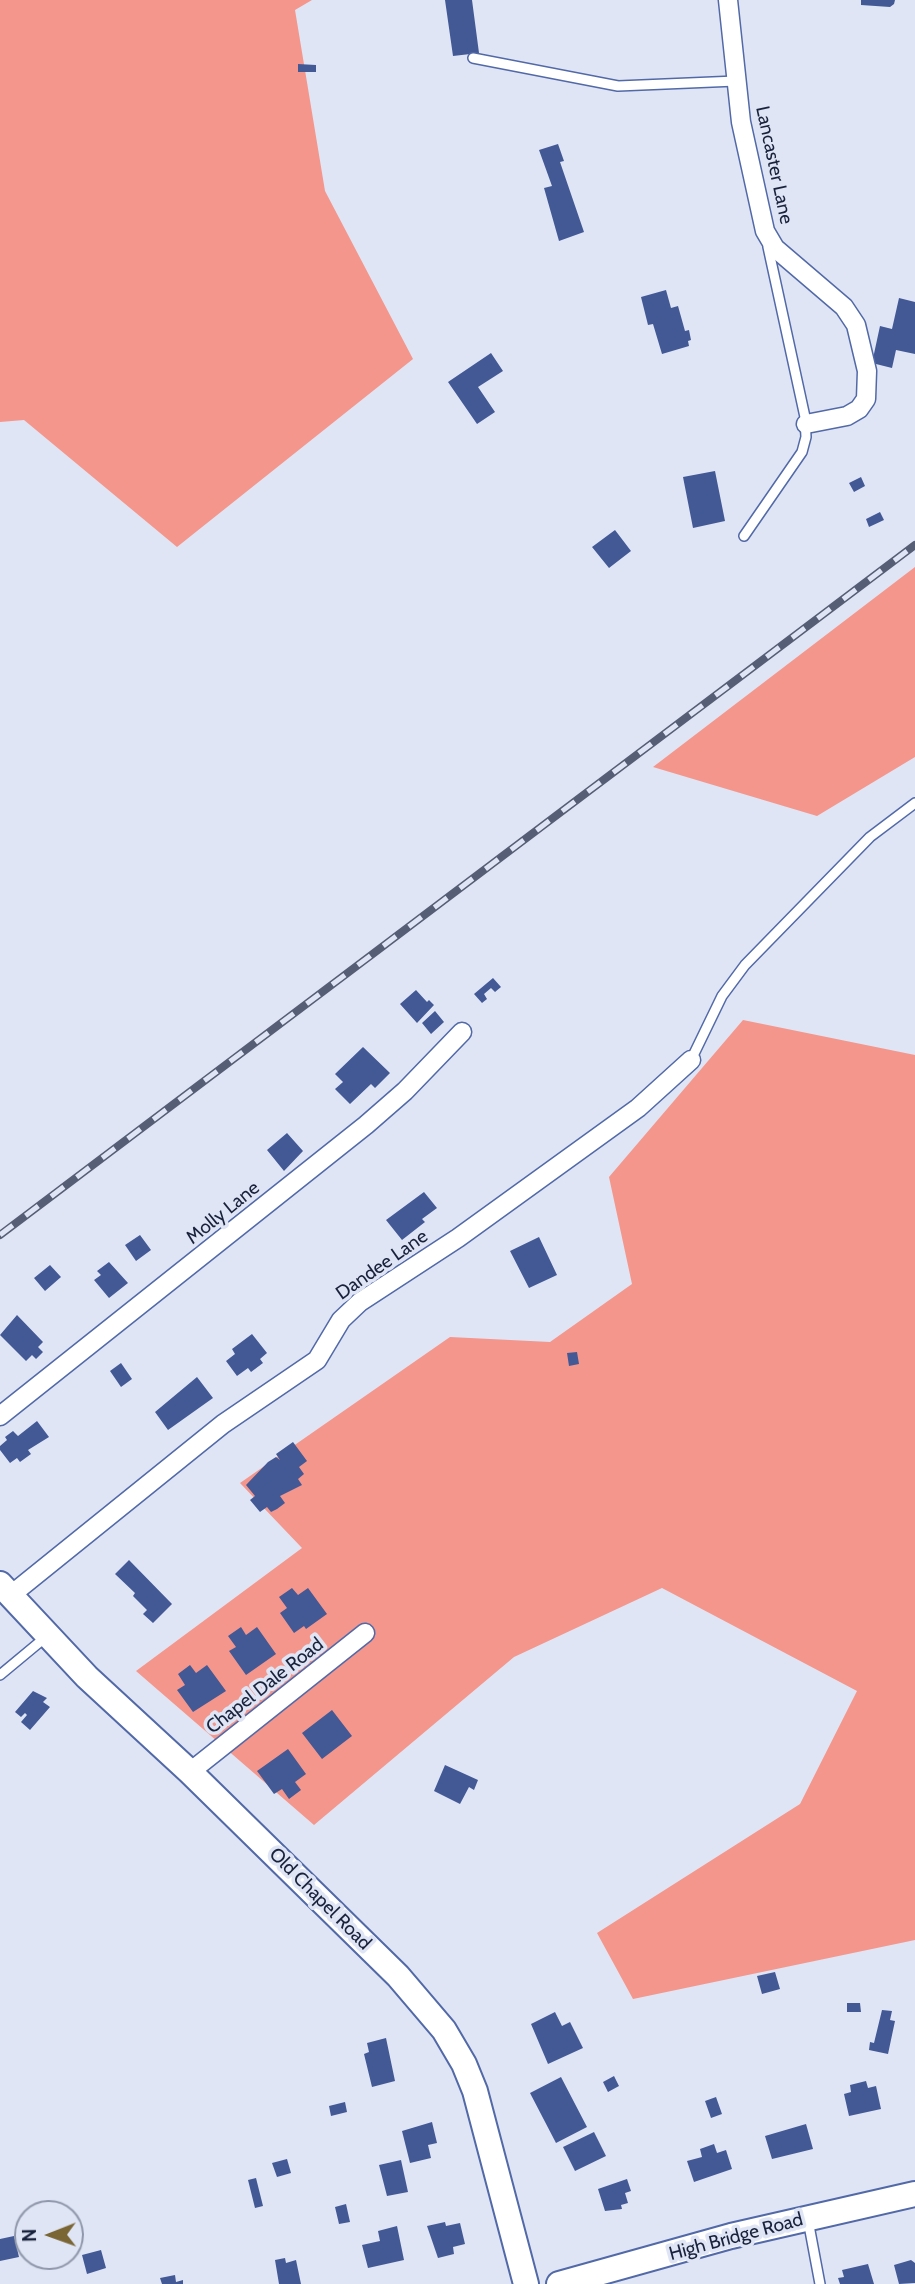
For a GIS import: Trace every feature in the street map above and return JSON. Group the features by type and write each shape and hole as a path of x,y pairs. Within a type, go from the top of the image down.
{"street":[{"name":"Lancaster Lane","path":"728,0 741,122 765,232 775,248 844,307 856,325 861,343 868,386 866,399 859,409 847,416 806,424"},
{"name":"Molly Lane","path":"0,1416 366,1125 405,1091 463,1032"},
{"name":"Dandee Lane","path":"6,1589 223,1424 317,1360 341,1320 360,1302 458,1238 638,1108 691,1060"},
{"name":"Old Chapel Road","path":"6,1589 87,1677 190,1772 398,1976 454,2045 475,2091 526,2284"},
{"name":"Chapel Dale Road","path":"190,1772 365,1633"},
{"name":"High Bridge Road","path":"559,2284 807,2218 915,2194"}],"lane":[{"path":"473,58 618,86 736,81"},
{"path":"744,536 802,452 806,424 765,232"},
{"path":"691,1060 722,996 745,965 870,837 915,803"},
{"path":"0,1675 48,1635"},
{"path":"807,2218 820,2284"}],"shaded area":[{"path":"0,0 312,0 295,10 325,191 413,359 177,547 24,420 0,422"},
{"path":"915,567 915,757 817,816 653,767"},
{"path":"743,1020 915,1055 915,1940 633,1999 597,1933 800,1804 857,1691 662,1588 514,1657 314,1825 136,1671 302,1548 240,1483 450,1337 550,1342 632,1284 609,1177"}],"building":[{"path":"445,0 472,0 479,53 453,56"},
{"path":"861,0 895,0 890,7 861,5"},
{"path":"298,64 316,65 316,72 298,72"},
{"path":"558,144 564,161 560,162 584,232 559,241 544,188 552,186 539,150"},
{"path":"666,290 671,308 678,306 685,331 689,330 691,340 688,341 689,346 662,354 653,324 648,325 641,297"},
{"path":"899,298 915,302 915,354 896,350 892,368 872,363 880,326 892,329"},
{"path":"491,353 503,371 478,387 495,412 477,424 448,382"},
{"path":"715,471 725,521 693,528 683,477"},
{"path":"861,477 865,486 854,492 849,483"},
{"path":"880,512 884,520 869,527 866,519"},
{"path":"615,530 631,551 609,568 592,547"},
{"path":"493,978 501,987 495,992 491,988 484,994 487,999 482,1003 474,994"},
{"path":"416,990 427,1002 429,1000 434,1005 417,1023 400,1004"},
{"path":"435,1011 444,1022 431,1034 422,1023"},
{"path":"363,1047 390,1073 375,1088 371,1084 350,1104 335,1089 343,1082 335,1074"},
{"path":"287,1133 303,1151 284,1171 267,1150"},
{"path":"424,1192 437,1208 422,1219 425,1222 402,1240 386,1220"},
{"path":"140,1235 151,1250 136,1261 125,1245"},
{"path":"539,1237 557,1275 529,1288 510,1251"},
{"path":"109,1262 128,1283 109,1298 94,1280 101,1275 97,1271"},
{"path":"50,1265 61,1277 45,1291 34,1278"},
{"path":"17,1315 43,1342 38,1347 43,1352 36,1359 32,1355 26,1361 0,1335"},
{"path":"252,1334 267,1353 260,1359 263,1363 251,1372 248,1368 237,1376 226,1361 235,1354 232,1349"},
{"path":"577,1352 579,1364 569,1366 567,1353"},
{"path":"121,1363 132,1379 121,1387 110,1371"},
{"path":"197,1377 213,1398 168,1430 155,1412"},
{"path":"37,1421 49,1437 28,1450 31,1454 20,1462 17,1458 10,1463 0,1450 0,1446 7,1440 5,1437 13,1431 18,1436"},
{"path":"293,1442 307,1461 299,1467 304,1474 298,1479 302,1485 280,1496 285,1503 277,1509 271,1512 267,1507 260,1512 250,1500 255,1496 246,1485 268,1462 276,1457 280,1460 276,1454"},
{"path":"129,1560 172,1604 153,1623 143,1614 147,1610 133,1596 135,1593 115,1574"},
{"path":"292,1588 298,1595 308,1588 327,1614 306,1629 304,1626 294,1633 280,1613 287,1608 279,1597"},
{"path":"241,1627 246,1635 257,1627 276,1654 246,1675 229,1651 236,1647 228,1636"},
{"path":"190,1665 196,1673 207,1665 226,1691 193,1712 177,1690 185,1685 178,1674"},
{"path":"33,1691 47,1698 43,1702 50,1707 30,1730 21,1722 27,1715 25,1713 21,1717 15,1712"},
{"path":"332,1710 352,1736 322,1759 302,1733"},
{"path":"288,1749 306,1774 295,1782 301,1790 289,1799 282,1789 274,1794 257,1771"},
{"path":"445,1765 478,1780 474,1790 469,1787 460,1804 434,1791"},
{"path":"775,1972 780,1989 762,1994 757,1976"},
{"path":"847,2003 860,2003 861,2012 847,2012"},
{"path":"882,2010 892,2011 890,2020 895,2021 888,2054 869,2050 870,2042 874,2043"},
{"path":"555,2012 562,2026 570,2022 583,2048 548,2064 531,2024"},
{"path":"386,2038 395,2081 372,2087 364,2054 369,2052 367,2043"},
{"path":"614,2076 619,2086 608,2092 603,2082"},
{"path":"561,2077 587,2127 556,2143 530,2093"},
{"path":"866,2081 868,2088 876,2086 881,2109 849,2116 844,2094 851,2092 850,2085"},
{"path":"716,2097 722,2114 711,2118 705,2101"},
{"path":"345,2102 347,2112 331,2116 329,2106"},
{"path":"432,2122 437,2143 428,2145 431,2158 410,2163 402,2131"},
{"path":"806,2124 813,2149 772,2159 765,2136"},
{"path":"594,2132 606,2156 575,2171 563,2147"},
{"path":"714,2144 717,2153 726,2150 732,2169 694,2182 687,2161 702,2157 700,2149"},
{"path":"287,2159 291,2173 277,2177 272,2163"},
{"path":"401,2160 408,2192 387,2196 379,2165"},
{"path":"256,2178 263,2206 255,2208 248,2180"},
{"path":"627,2179 631,2191 625,2193 628,2203 621,2205 622,2209 605,2211 598,2189"},
{"path":"346,2204 350,2222 339,2224 335,2207"},
{"path":"445,2222 446,2226 460,2223 465,2244 453,2247 454,2254 438,2258 427,2226"},
{"path":"397,2226 404,2260 368,2268 362,2245 380,2241 378,2231"},
{"path":"14,2236 14,2258 0,2261 0,2239"},
{"path":"101,2250 106,2268 87,2274 84,2254"},
{"path":"285,2258 286,2263 296,2260 301,2284 279,2284 275,2260"},
{"path":"911,2260 915,2263 915,2283 899,2284 894,2265"},
{"path":"868,2264 874,2284 840,2284 838,2278 844,2277 842,2270"},
{"path":"175,2275 176,2282 183,2280 183,2284 162,2284 160,2278"}],"railway":[{"path":"0,1235 915,545"}]}
